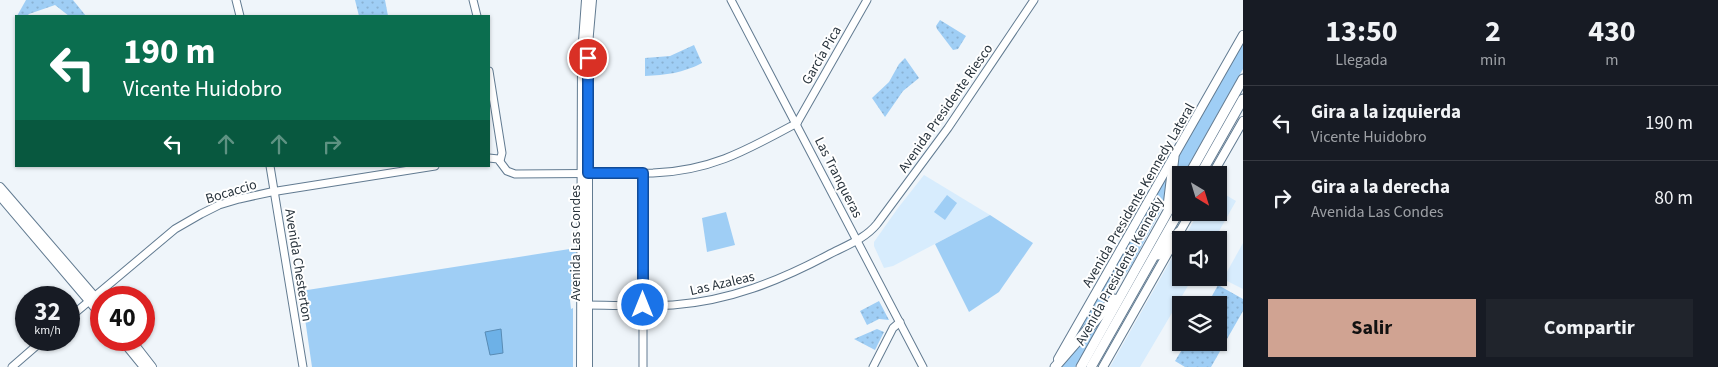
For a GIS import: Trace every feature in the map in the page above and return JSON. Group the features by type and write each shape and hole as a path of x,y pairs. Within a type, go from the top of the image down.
{"highway":[{"path":"1194,166 1243,80"},
{"path":"1205,166 1243,99"},
{"path":"1161,224 1170,195 1174,157"},
{"name":"Avenida Presidente Kennedy","path":"1081,367 1172,204"},
{"name":"Avenida Presidente Kennedy","path":"1091,367 1174,221"},
{"path":"1144,273 1172,241"},
{"path":"1054,367 1131,277"}],"main road":[{"name":"Avenida Las Condes","path":"586,0 582,41 585,305 588,367"},
{"name":"Avenida Las Condes","path":"585,173 588,45 592,0"},
{"name":"Avenida Presidente Kennedy Lateral","path":"1054,367 1243,35"},
{"path":"1217,166 1243,121"},
{"path":"0,187 90,296"},
{"path":"0,196 90,296"},
{"path":"1102,367 1172,246"},
{"name":"Avenida Las Condes","path":"581,367 585,305"},
{"path":"131,351 144,367"},
{"path":"140,351 152,367"}],"street":[{"path":"236,0 240,15"},
{"path":"473,0 477,15"},
{"name":"Las Tranqueras","path":"731,0 923,367"},
{"name":"García Pica","path":"797,123 867,0"},
{"name":"Avenida Presidente Riesco","path":"858,242 874,228 948,128 1034,0"},
{"path":"490,77 502,153 500,161"},
{"path":"490,158 500,161 507,170 515,174 681,171 717,162 744,151 797,123"},
{"name":"Avenida Chesterton","path":"270,167 303,367"},
{"name":"Bocaccio","path":"106,286 169,234 191,219 229,202 275,192 429,167"},
{"path":"643,173 643,367"},
{"name":"Las Azaleas","path":"585,305 672,305 701,302 747,291 800,270 858,242"},
{"name":"Bocaccio","path":"80,308 90,300"},
{"path":"872,367 894,328 900,322"},
{"path":"12,367 30,351"}],"shaded area":[{"path":"26,0 73,0 85,15 68,15 55,5 28,15 18,15"},
{"path":"355,0 385,0 388,15 359,15"},
{"path":"940,20 966,36 958,49 953,50 937,29 936,26"},
{"path":"1243,41 1243,69 1188,166 1176,166 1177,157"},
{"path":"694,45 702,63 674,73 645,76 645,58 670,56"},
{"path":"905,58 919,78 903,91 885,117 872,98 889,82 899,64"},
{"path":"1170,168 1166,197 1162,208 1131,266 1104,305 1072,343"},
{"path":"924,175 990,215 893,266 884,268 874,242"},
{"path":"947,195 957,203 945,220 934,212"},
{"path":"1228,196 1236,201 1228,215"},
{"path":"726,212 735,245 707,252 702,218"},
{"path":"990,215 1033,243 999,292 969,312 935,244"},
{"path":"1194,221 1225,221 1219,231 1188,231"},
{"path":"1243,243 1243,289 1227,281 1227,272"},
{"path":"576,248 576,277 573,277 573,299 570,300 571,309 573,308 573,367 312,367 301,291"},
{"path":"1172,258 1172,286 1188,286 1182,296 1172,296 1172,313 1140,367 1110,367"},
{"path":"1217,286 1220,286 1243,299 1243,311 1227,339 1227,296 1212,296"},
{"path":"879,301 889,320 879,319 867,325 860,311"},
{"path":"1102,321 1075,367 1061,367 1079,342"},
{"path":"501,329 503,353 490,355 485,332"},
{"path":"877,329 884,332 875,350 854,339"},
{"path":"1181,351 1220,351 1211,367 1185,367 1175,361"}],"route":[{"path":"588,58 588,173 643,173 643,305"}]}
